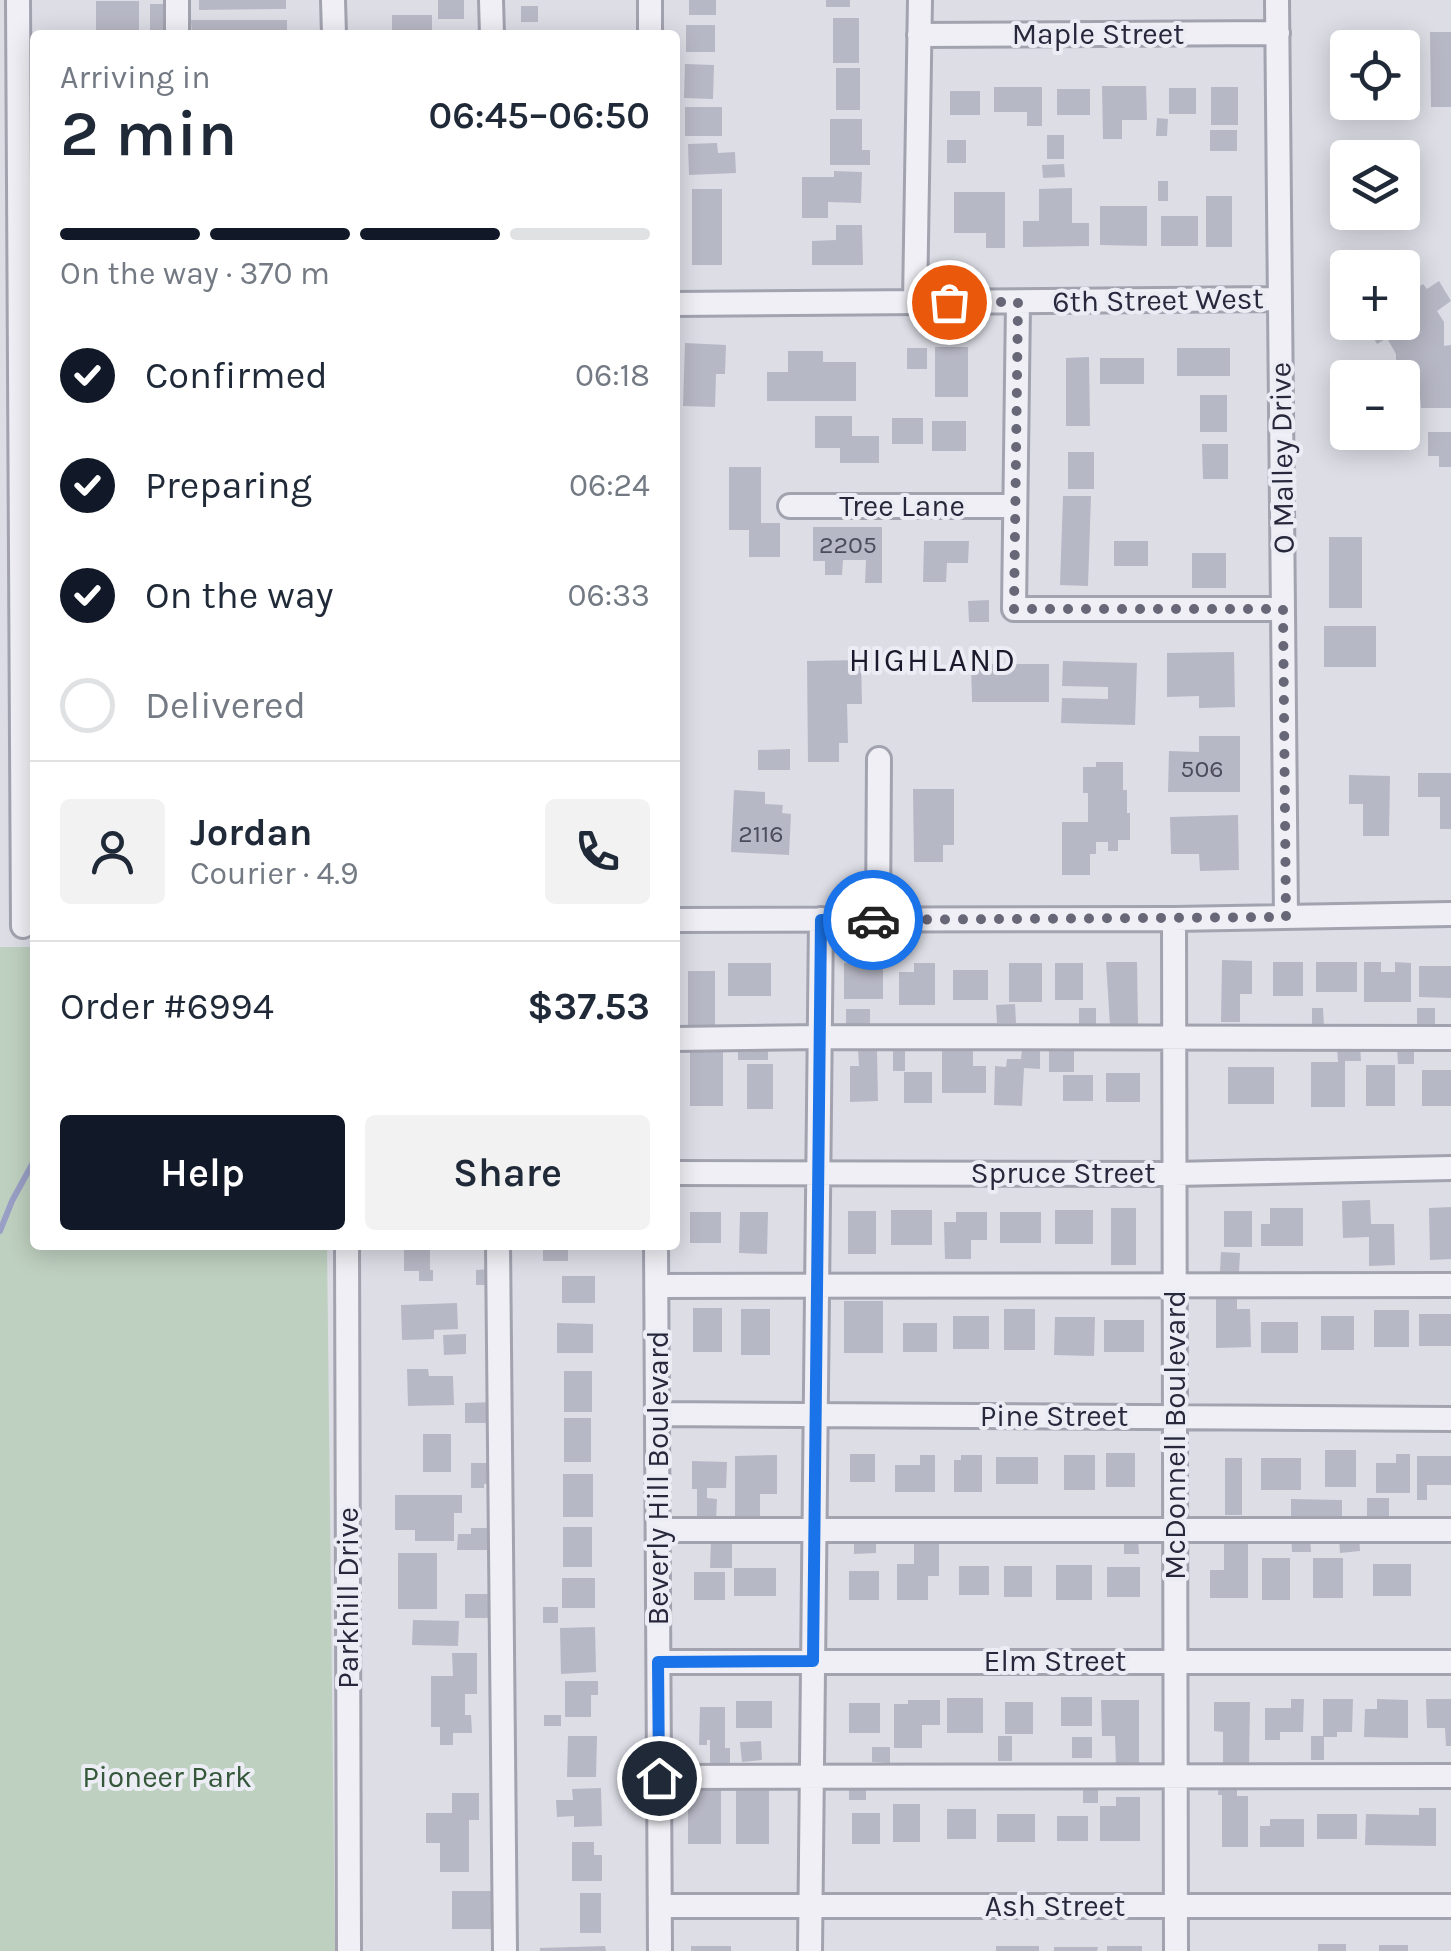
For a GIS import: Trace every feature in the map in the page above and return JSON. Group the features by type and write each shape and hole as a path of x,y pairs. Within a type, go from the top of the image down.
{"street":[{"path":"18,0 19,926"},
{"path":"177,0 177,30"},
{"path":"333,0 334,30"},
{"path":"491,0 492,30"},
{"path":"650,0 650,30"},
{"path":"915,302 920,0"},
{"name":"O Malley Drive","path":"1277,0 1286,917"},
{"name":"Maple Street","path":"920,35 1278,32"},
{"name":"6th Street West","path":"680,304 1280,299"},
{"path":"1018,302 1014,609 1283,609"},
{"name":"Tree Lane","path":"790,506 1014,506"},
{"path":"878,759 878,920"},
{"path":"680,920 1451,914"},
{"name":"McDonnell Boulevard","path":"1174,919 1176,1951"},
{"path":"810,1951 821,920"},
{"path":"680,1038 1451,1038"},
{"name":"Spruce Street","path":"680,1173 1174,1174 1451,1168"},
{"name":"Parkhill Drive","path":"346,1250 349,1951"},
{"path":"498,1250 505,1951"},
{"name":"Beverly Hill Boulevard","path":"656,1250 660,1951"},
{"path":"657,1286 1451,1285"},
{"name":"Pine Street","path":"657,1414 1451,1418"},
{"path":"658,1530 1451,1530"},
{"name":"Elm Street","path":"658,1662 1451,1662"},
{"path":"659,1778 1451,1776"},
{"name":"Ash Street","path":"660,1906 1451,1906"}],"green space":[{"name":"Pioneer Park","path":"0,947 30,947 30,1250 327,1250 335,1951 0,1951"}],"building":[{"path":"199,0 286,0 286,9 199,10"},
{"path":"438,0 464,0 464,19 438,19"},
{"path":"689,0 716,0 716,15 689,15"},
{"path":"826,0 850,0 850,7 826,7"},
{"path":"96,1 139,1 139,30 96,30"},
{"path":"150,4 169,4 169,30 150,30"},
{"path":"521,6 538,6 538,22 521,22"},
{"path":"392,15 432,15 432,30 392,30"},
{"path":"833,18 859,18 859,63 833,63"},
{"path":"191,20 287,20 287,30 192,30"},
{"path":"686,25 715,25 715,52 686,52"},
{"path":"1430,32 1451,32 1451,107 1431,107"},
{"path":"685,64 714,65 713,99 684,98"},
{"path":"836,68 860,68 860,110 836,110"},
{"path":"1102,86 1146,86 1147,120 1122,120 1122,139 1103,139"},
{"path":"994,87 1042,87 1042,126 1027,126 1027,112 994,112"},
{"path":"1211,87 1238,87 1238,125 1211,125"},
{"path":"1169,88 1196,88 1196,114 1169,114"},
{"path":"1057,89 1090,89 1090,115 1057,115"},
{"path":"950,91 980,91 980,115 950,115"},
{"path":"685,107 722,107 722,136 685,136"},
{"path":"1157,118 1168,119 1167,136 1156,136"},
{"path":"830,119 862,119 862,150 870,150 870,165 830,165"},
{"path":"1210,130 1237,130 1237,151 1210,151"},
{"path":"1047,135 1064,135 1064,159 1047,159"},
{"path":"947,140 966,140 966,163 947,163"},
{"path":"717,143 718,153 735,152 736,173 689,175 688,144"},
{"path":"1064,164 1065,177 1043,178 1042,165"},
{"path":"834,171 862,172 861,203 828,202 828,218 802,218 802,177 834,177"},
{"path":"1158,181 1168,181 1168,201 1158,201"},
{"path":"1072,188 1072,223 1089,223 1089,246 1023,247 1023,221 1039,221 1039,189"},
{"path":"692,189 722,189 722,265 692,265"},
{"path":"954,192 1005,192 1005,248 986,248 986,233 954,233"},
{"path":"1206,196 1232,196 1232,247 1206,247"},
{"path":"1100,206 1147,206 1147,246 1100,245"},
{"path":"1161,216 1198,216 1198,246 1161,246"},
{"path":"836,225 862,225 863,265 812,265 812,241 836,240"},
{"path":"1439,281 1451,301 1437,311 1444,322 1444,346 1451,345 1451,408 1421,408 1420,360 1396,360 1388,340 1420,340 1420,286 1423,284 1427,289"},
{"path":"685,343 726,345 725,374 716,374 715,407 683,406"},
{"path":"935,347 968,347 968,397 935,397"},
{"path":"907,348 927,348 927,369 907,369"},
{"path":"1177,348 1230,348 1230,376 1177,376"},
{"path":"788,351 823,351 823,362 856,362 856,401 767,401 767,372 788,372"},
{"path":"1089,357 1090,426 1066,426 1066,358"},
{"path":"1100,358 1144,358 1144,384 1100,384"},
{"path":"1200,395 1227,395 1227,432 1200,432"},
{"path":"815,416 852,416 852,436 879,436 879,463 840,463 840,448 815,448"},
{"path":"892,418 923,418 923,444 892,444"},
{"path":"932,421 966,421 966,451 932,451"},
{"path":"1428,432 1451,432 1451,467 1439,467 1439,456 1428,456"},
{"path":"1202,444 1228,444 1228,479 1203,479"},
{"path":"1068,452 1094,452 1094,489 1068,489"},
{"path":"729,467 761,467 761,523 780,523 780,557 749,557 749,530 729,530"},
{"path":"1063,496 1091,496 1088,586 1060,585"},
{"path":"813,527 882,527 882,583 865,583 866,560 843,560 842,575 825,575 825,561 813,561"},
{"path":"1329,537 1362,537 1362,608 1329,608"},
{"path":"924,541 969,541 968,563 947,563 946,582 923,582"},
{"path":"1114,541 1148,541 1148,566 1114,566"},
{"path":"1192,553 1226,553 1226,588 1192,588"},
{"path":"989,600 989,622 969,622 968,601"},
{"path":"1324,626 1376,626 1376,667 1324,667"},
{"path":"1234,652 1235,707 1199,708 1199,696 1167,697 1167,653"},
{"path":"861,660 862,704 847,704 848,743 839,743 839,762 808,762 807,661"},
{"path":"1063,661 1137,663 1135,725 1061,723 1062,698 1108,699 1108,687 1062,686"},
{"path":"971,664 1049,664 1049,702 972,702"},
{"path":"1199,736 1240,736 1240,792 1168,792 1169,751 1199,752"},
{"path":"790,749 790,770 758,770 758,750"},
{"path":"1096,762 1123,762 1130,840 1118,840 1118,851 1108,851 1108,842 1096,842 1096,854 1090,854 1090,875 1062,875 1062,822 1088,822 1083,767 1096,767"},
{"path":"1418,773 1451,773 1451,829 1440,829 1440,797 1418,797"},
{"path":"1349,775 1390,776 1389,836 1363,836 1363,804 1349,804"},
{"path":"913,789 954,789 954,845 943,845 943,862 914,862"},
{"path":"734,790 765,792 765,804 783,805 782,813 791,814 789,855 731,852"},
{"path":"1238,815 1239,870 1200,871 1199,854 1171,854 1170,817"},
{"path":"1222,960 1252,961 1252,994 1240,994 1240,1022 1221,1022"},
{"path":"1106,962 1137,962 1138,1025 1110,1025"},
{"path":"1273,962 1303,962 1303,996 1273,996"},
{"path":"1316,962 1357,962 1357,992 1316,992"},
{"path":"1364,962 1381,962 1381,972 1395,972 1395,962 1411,963 1411,1002 1364,1002"},
{"path":"728,963 771,963 771,996 728,996"},
{"path":"844,963 883,963 883,999 844,999"},
{"path":"914,963 935,963 935,1005 899,1005 899,972 914,972"},
{"path":"1009,963 1042,963 1042,1002 1009,1002"},
{"path":"1055,963 1083,963 1083,1000 1055,1000"},
{"path":"1419,966 1451,966 1451,998 1419,997"},
{"path":"953,970 988,970 988,1000 953,1000"},
{"path":"688,971 715,971 715,1025 688,1025"},
{"path":"1015,1004 1016,1023 997,1023 996,1005"},
{"path":"1079,1008 1096,1008 1096,1027 1079,1027"},
{"path":"1312,1008 1323,1008 1324,1026 1312,1027"},
{"path":"1417,1008 1435,1008 1435,1028 1417,1028"},
{"path":"846,1009 870,1009 870,1024 846,1024"},
{"path":"690,1044 723,1044 723,1106 690,1106"},
{"path":"738,1045 768,1045 768,1060 738,1060"},
{"path":"1360,1046 1361,1061 1345,1061 1345,1107 1311,1107 1311,1062 1338,1062 1337,1047"},
{"path":"1397,1046 1414,1046 1414,1064 1398,1064"},
{"path":"942,1047 973,1047 973,1066 986,1066 986,1093 942,1093"},
{"path":"1022,1048 1040,1048 1040,1069 1024,1068 1022,1106 994,1105 995,1066 1006,1067 1007,1059 1021,1059"},
{"path":"877,1049 878,1101 850,1102 850,1066 859,1066 858,1050"},
{"path":"893,1049 905,1049 905,1071 893,1071"},
{"path":"1049,1050 1074,1050 1074,1072 1049,1072"},
{"path":"747,1064 773,1064 773,1109 747,1109"},
{"path":"1366,1065 1395,1065 1395,1106 1366,1106"},
{"path":"1228,1067 1274,1067 1274,1104 1228,1104"},
{"path":"1422,1070 1451,1070 1451,1106 1422,1106"},
{"path":"904,1072 932,1072 932,1103 904,1103"},
{"path":"1106,1073 1140,1073 1140,1102 1106,1102"},
{"path":"1063,1075 1093,1075 1093,1101 1063,1101"},
{"path":"1370,1200 1371,1224 1394,1224 1395,1265 1369,1266 1369,1237 1343,1238 1342,1201"},
{"path":"1451,1207 1451,1259 1430,1260 1429,1208"},
{"path":"1111,1208 1136,1208 1136,1265 1111,1265"},
{"path":"1270,1208 1303,1208 1303,1246 1261,1246 1261,1224 1270,1224"},
{"path":"891,1210 932,1210 932,1245 891,1245"},
{"path":"1055,1210 1093,1210 1093,1244 1055,1244"},
{"path":"848,1211 876,1211 876,1254 848,1254"},
{"path":"1224,1211 1252,1211 1252,1247 1224,1247"},
{"path":"690,1212 721,1212 721,1243 690,1243"},
{"path":"740,1212 768,1212 767,1254 739,1253"},
{"path":"956,1212 987,1212 987,1240 971,1240 971,1259 945,1259 944,1222 956,1222"},
{"path":"1000,1212 1041,1212 1041,1243 1000,1243"},
{"path":"404,1250 430,1250 433,1281 419,1281 419,1271 404,1271"},
{"path":"543,1250 568,1250 568,1261 543,1261"},
{"path":"1221,1252 1240,1253 1239,1272 1220,1272"},
{"path":"491,1269 492,1285 476,1285 476,1270"},
{"path":"562,1276 595,1276 595,1303 562,1303"},
{"path":"1216,1297 1237,1297 1237,1309 1250,1309 1251,1347 1216,1348"},
{"path":"844,1301 883,1301 883,1353 844,1353"},
{"path":"457,1303 458,1329 434,1330 434,1339 402,1340 401,1305"},
{"path":"693,1308 722,1308 722,1352 693,1352"},
{"path":"741,1309 770,1309 770,1355 741,1355"},
{"path":"1004,1309 1035,1309 1035,1350 1004,1350"},
{"path":"1374,1310 1409,1310 1409,1347 1374,1347"},
{"path":"1419,1314 1451,1314 1451,1346 1419,1346"},
{"path":"953,1316 989,1316 989,1349 953,1349"},
{"path":"1321,1316 1354,1316 1354,1350 1321,1350"},
{"path":"1055,1317 1095,1317 1094,1356 1054,1355"},
{"path":"1104,1320 1144,1320 1144,1352 1104,1352"},
{"path":"1261,1322 1298,1322 1298,1353 1261,1353"},
{"path":"557,1323 593,1324 593,1353 557,1353"},
{"path":"903,1323 937,1323 937,1352 903,1352"},
{"path":"466,1334 466,1354 444,1355 443,1335"},
{"path":"407,1369 428,1369 429,1376 453,1376 454,1405 408,1406"},
{"path":"564,1371 592,1371 592,1412 564,1412"},
{"path":"494,1402 495,1423 465,1423 465,1403"},
{"path":"564,1418 591,1418 591,1462 564,1462"},
{"path":"423,1434 451,1434 451,1472 423,1472"},
{"path":"1325,1450 1356,1450 1356,1487 1325,1487"},
{"path":"1106,1453 1135,1453 1135,1487 1106,1487"},
{"path":"850,1454 875,1454 875,1482 850,1482"},
{"path":"1396,1454 1410,1454 1410,1493 1376,1493 1376,1463 1396,1463"},
{"path":"777,1455 777,1494 760,1494 760,1518 735,1519 735,1456"},
{"path":"920,1455 935,1455 935,1492 895,1492 895,1465 920,1465"},
{"path":"961,1455 982,1455 982,1492 954,1492 954,1460 961,1460"},
{"path":"1064,1455 1095,1455 1095,1490 1064,1490"},
{"path":"1417,1456 1451,1456 1451,1485 1427,1485 1427,1500 1417,1500"},
{"path":"996,1457 1038,1457 1038,1484 996,1484"},
{"path":"1225,1458 1242,1458 1242,1515 1225,1515"},
{"path":"1261,1458 1301,1458 1301,1490 1261,1490"},
{"path":"692,1461 727,1462 726,1488 707,1488 707,1498 717,1499 716,1520 697,1520"},
{"path":"471,1463 492,1463 492,1484 471,1488"},
{"path":"563,1474 593,1474 593,1517 563,1517"},
{"path":"395,1495 462,1495 462,1513 454,1513 454,1541 415,1541 415,1530 395,1530"},
{"path":"1367,1498 1389,1498 1389,1519 1367,1519"},
{"path":"1291,1499 1342,1500 1342,1518 1291,1518"},
{"path":"563,1527 592,1527 592,1567 563,1567"},
{"path":"471,1528 494,1528 491,1550 457,1550 458,1534 471,1534"},
{"path":"1359,1534 1360,1551 1340,1553 1339,1536"},
{"path":"1224,1535 1248,1535 1248,1598 1210,1598 1210,1570 1224,1570"},
{"path":"1291,1536 1310,1536 1311,1552 1292,1552"},
{"path":"914,1537 939,1537 939,1576 928,1576 928,1600 897,1600 897,1564 914,1564"},
{"path":"1124,1537 1138,1537 1139,1554 1124,1554"},
{"path":"711,1538 732,1538 732,1568 710,1568"},
{"path":"854,1538 876,1538 876,1553 854,1554"},
{"path":"398,1553 437,1553 437,1609 398,1609"},
{"path":"1262,1558 1290,1558 1290,1600 1262,1600"},
{"path":"1313,1558 1343,1558 1343,1598 1313,1598"},
{"path":"1373,1564 1411,1564 1411,1596 1373,1596"},
{"path":"1056,1565 1092,1565 1092,1600 1056,1600"},
{"path":"959,1566 989,1566 989,1595 959,1595"},
{"path":"1004,1566 1032,1566 1032,1597 1004,1597"},
{"path":"1107,1567 1140,1567 1140,1597 1107,1597"},
{"path":"734,1568 776,1568 776,1596 734,1596"},
{"path":"849,1571 879,1571 879,1600 849,1600"},
{"path":"694,1572 725,1572 725,1600 694,1600"},
{"path":"562,1578 595,1578 595,1608 562,1608"},
{"path":"465,1594 490,1594 490,1618 465,1618"},
{"path":"543,1607 558,1607 558,1623 543,1623"},
{"path":"413,1620 459,1621 458,1646 412,1645"},
{"path":"595,1627 596,1672 561,1674 560,1628"},
{"path":"452,1653 477,1653 477,1694 465,1694 465,1715 471,1715 472,1733 453,1733 453,1745 440,1745 440,1727 431,1727 431,1676 453,1676"},
{"path":"565,1681 598,1681 598,1695 591,1695 591,1717 565,1717"},
{"path":"1061,1697 1092,1697 1092,1726 1061,1726"},
{"path":"947,1698 983,1698 983,1733 947,1733"},
{"path":"1291,1699 1304,1699 1303,1732 1280,1732 1280,1740 1265,1740 1265,1708 1291,1708"},
{"path":"1323,1699 1353,1699 1352,1732 1324,1737 1324,1760 1311,1760 1311,1736 1323,1736"},
{"path":"1377,1699 1408,1700 1408,1738 1364,1737 1365,1709 1377,1709"},
{"path":"1426,1699 1451,1699 1451,1746 1446,1746 1445,1728 1427,1728"},
{"path":"908,1700 940,1700 940,1725 922,1725 922,1748 894,1748 894,1704 908,1704"},
{"path":"1101,1700 1139,1700 1139,1765 1116,1766 1115,1736 1102,1736"},
{"path":"736,1701 772,1701 772,1728 736,1728"},
{"path":"1005,1702 1033,1702 1033,1734 1005,1734"},
{"path":"1214,1702 1250,1702 1249,1766 1223,1766 1223,1732 1214,1731"},
{"path":"849,1703 880,1703 880,1733 849,1733"},
{"path":"700,1707 725,1707 725,1748 730,1748 730,1767 710,1766 710,1740 707,1745 699,1745"},
{"path":"544,1715 561,1715 561,1726 544,1726"},
{"path":"568,1736 597,1736 596,1777 567,1777"},
{"path":"998,1736 1012,1736 1012,1761 998,1761"},
{"path":"1072,1737 1092,1737 1092,1758 1072,1758"},
{"path":"761,1741 762,1760 742,1762 740,1742"},
{"path":"872,1747 890,1747 890,1763 872,1762"},
{"path":"849,1782 866,1782 866,1800 849,1800"},
{"path":"1219,1782 1237,1782 1237,1796 1248,1796 1248,1847 1222,1847"},
{"path":"1083,1783 1098,1783 1098,1803 1083,1803"},
{"path":"688,1787 721,1787 721,1844 688,1844"},
{"path":"601,1788 602,1826 574,1827 574,1816 557,1817 556,1800 573,1800 572,1789"},
{"path":"736,1788 769,1788 769,1844 736,1844"},
{"path":"452,1793 479,1793 479,1820 469,1820 469,1872 440,1872 440,1843 426,1843 426,1813 452,1813"},
{"path":"1116,1797 1140,1797 1140,1841 1100,1841 1100,1806 1116,1806"},
{"path":"893,1804 920,1804 920,1842 893,1842"},
{"path":"1419,1808 1436,1808 1436,1846 1365,1845 1366,1814 1419,1815"},
{"path":"947,1809 976,1809 976,1839 947,1839"},
{"path":"852,1813 880,1813 880,1844 852,1844"},
{"path":"997,1814 1035,1814 1035,1842 997,1842"},
{"path":"1317,1814 1357,1814 1357,1839 1317,1839"},
{"path":"1057,1816 1088,1816 1088,1841 1057,1841"},
{"path":"1270,1819 1304,1819 1304,1847 1260,1847 1260,1826 1270,1826"},
{"path":"572,1842 594,1842 594,1855 602,1855 602,1881 572,1881"},
{"path":"452,1891 497,1891 497,1929 452,1929"},
{"path":"580,1893 601,1893 601,1933 580,1933"},
{"path":"1318,1944 1346,1944 1346,1951 1318,1951"},
{"path":"1379,1945 1408,1945 1408,1951 1379,1951"},
{"path":"605,1946 606,1951 540,1951 540,1948"},
{"path":"691,1946 731,1946 731,1951 691,1951"},
{"path":"996,1946 1039,1946 1039,1951 996,1951"},
{"path":"1107,1946 1142,1946 1142,1951 1107,1951"},
{"path":"1054,1947 1098,1947 1097,1951 1054,1951"}],"waterway":[{"path":"0,1231 30,1168"}],"way so far":[{"path":"873,920 1286,917 1283,609 1014,609 1018,302 949,302"}],"district":[{"name":"HIGHLAND","path":"933,660"}],"route":[{"path":"659,1778 658,1662 813,1661 821,920 873,920"}]}
